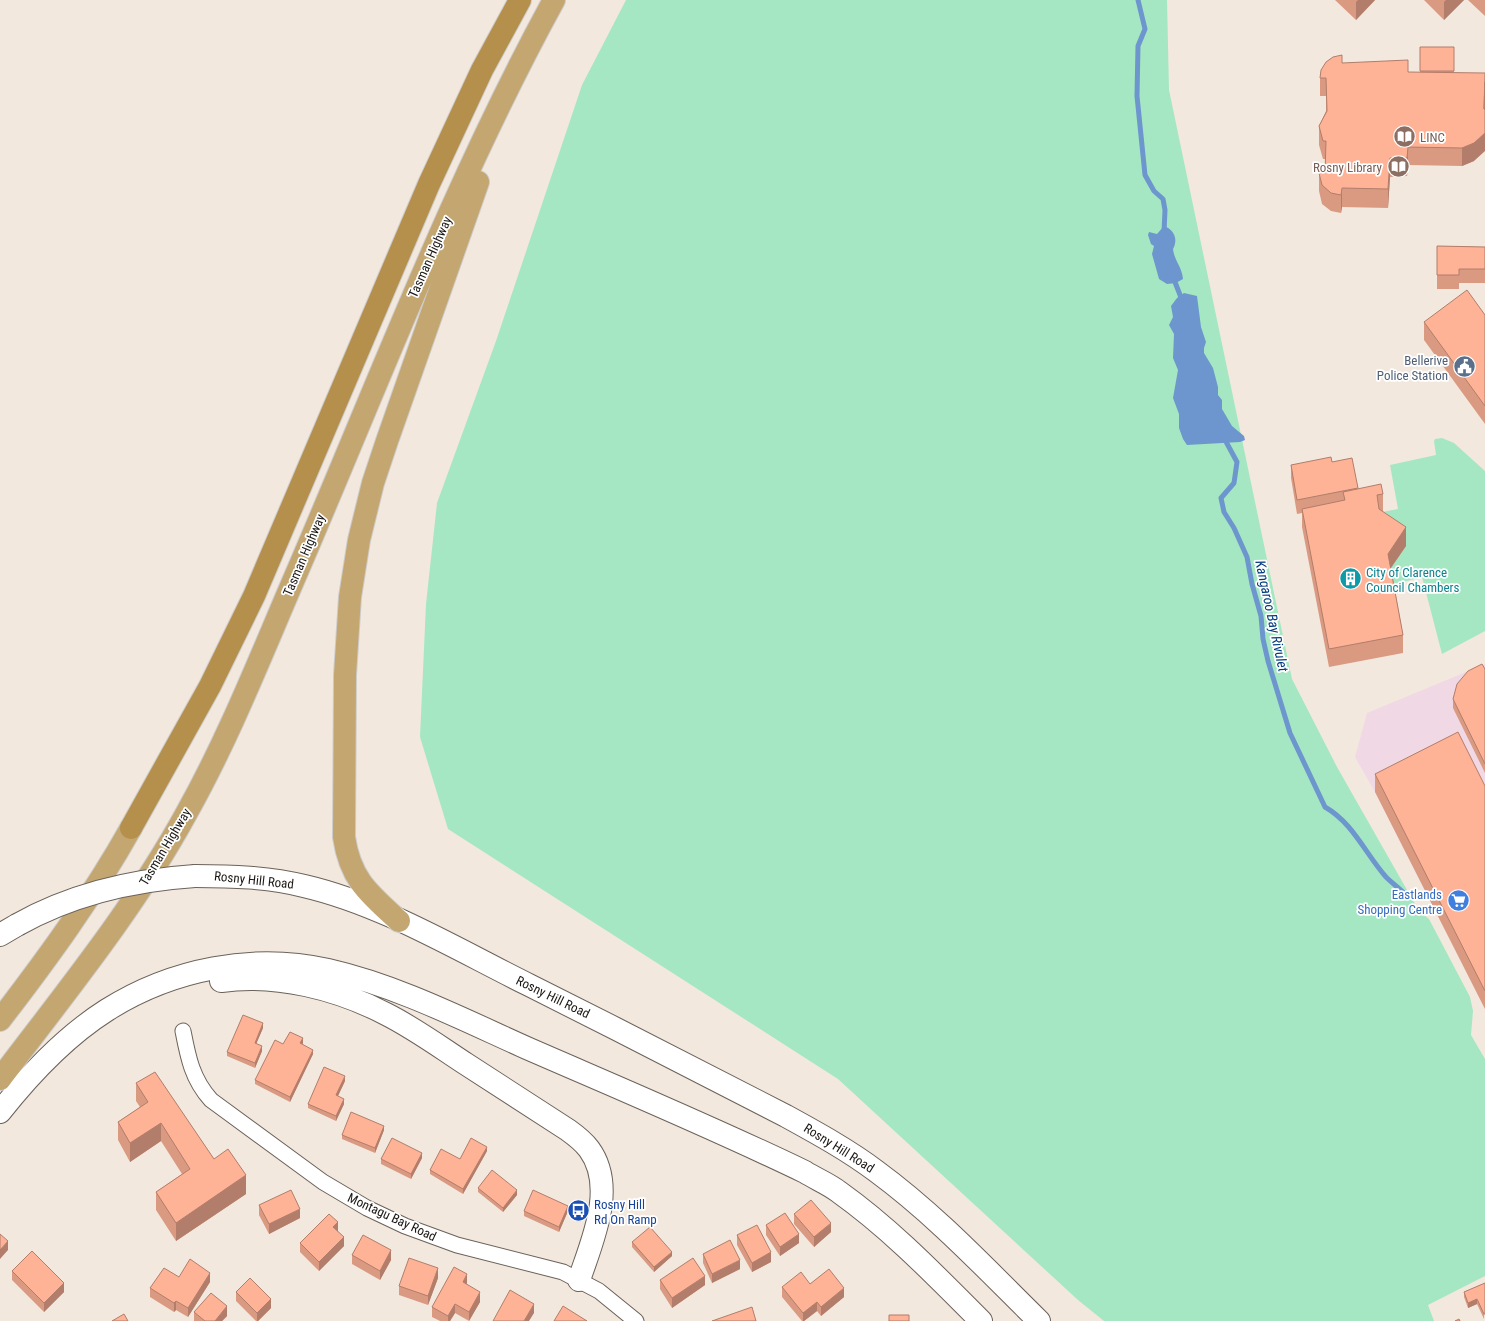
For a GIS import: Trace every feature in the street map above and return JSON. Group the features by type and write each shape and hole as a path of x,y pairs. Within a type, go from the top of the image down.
{"highway":[{"path":"0,1020 33,978 77,914 131,828 210,686 250,603 429,184 482,70 520,0"},
{"name":"Tasman Highway","path":"0,1079 127,910 162,855 199,790 252,678 448,217 485,135 526,52 554,0"},
{"path":"399,921 362,884 350,866 346,852 344,837 344,674 350,597 359,540 373,483 384,448 464,219 511,96 526,52"}],"main road":[{"name":"Rosny Hill Road","path":"8,930 53,907 113,887 142,881 195,876 242,877 305,886 356,902 437,937 489,966 786,1116 841,1147 877,1172 956,1240 1039,1321"},
{"path":"0,1112 34,1073 73,1036 101,1014 152,986 180,976 234,965 266,963 294,965 327,970 404,994 805,1172 838,1191 863,1210 941,1281 981,1321"},
{"path":"73,1036 117,1010 157,994 179,988 230,980 276,981 304,986 342,996 386,1014 568,1130 589,1149 600,1174 601,1199 593,1240 579,1280"},
{"path":"956,1240 989,1286 1020,1321"}],"street":[{"name":"Montagu Bay Road","path":"183,1031 190,1068 199,1086 211,1100 323,1182 367,1208 434,1237 476,1250 547,1267 579,1280 621,1307 636,1321"}],"shaded area":[{"name":"Eastlands Shopping Centre","path":"1485,664 1485,1009 1375,792 1355,757 1367,713"}],"green space":[{"path":"626,0 1167,0 1169,90 1292,679 1337,767 1419,911 1429,919 1470,997 1473,1011 1471,1035 1485,1059 1485,1276 1428,1305 1434,1321 1104,1321 1078,1300 838,1079 448,829 420,737 426,604 437,503 496,341 582,85"},
{"path":"1442,438 1454,443 1485,471 1485,631 1442,654 1422,577 1391,585 1377,513 1398,509 1390,465 1436,455 1434,441 1435,439"}],"water":[{"path":"1164,226 1171,230 1175,239 1173,249 1183,279 1176,283 1167,284 1159,279 1152,254 1154,246 1151,244 1148,235 1149,232 1157,234"},
{"path":"1184,293 1197,296 1201,327 1206,342 1204,353 1213,368 1218,387 1218,395 1222,400 1222,409 1232,426 1244,436 1245,440 1240,442 1187,445 1183,439 1179,428 1179,414 1173,398 1178,370 1173,358 1174,334 1169,325 1173,317 1171,306 1177,298"}],"building":[{"path":"1420,47 1454,47 1454,71 1420,71"},
{"name":"LINC","path":"1342,55 1342,63 1408,60 1408,72 1485,73 1485,133 1474,143 1462,148 1408,147 1407,158 1390,158 1388,189 1342,188 1341,195 1331,193 1322,185 1319,173 1325,173 1326,141 1323,141 1319,126 1327,111 1326,78 1320,78 1321,70 1326,62 1333,57"},
{"path":"1485,82 1485,109 1484,109"},
{"path":"1437,246 1485,247 1485,269 1459,269 1459,275 1437,275"},
{"name":"Bellerive Police Station","path":"1467,290 1485,315 1485,406 1424,322"},
{"path":"1331,457 1332,462 1352,458 1358,488 1297,500 1291,465"},
{"name":"City of Clarence Council Chambers","path":"1381,484 1383,494 1377,495 1379,509 1406,527 1388,554 1403,635 1329,649 1302,509 1345,500 1343,492"},
{"path":"1482,664 1485,669 1485,764 1453,699 1457,684 1468,671"},
{"path":"1458,732 1485,786 1485,991 1375,774"},
{"path":"243,1015 263,1023 255,1043 262,1046 255,1063 227,1052"},
{"path":"290,1032 303,1038 300,1043 313,1050 290,1097 255,1080 275,1040 283,1044"},
{"path":"324,1067 345,1076 336,1095 344,1099 336,1116 308,1104"},
{"path":"155,1072 214,1159 228,1149 246,1175 176,1223 156,1192 190,1169 161,1123 130,1143 118,1122 148,1102 136,1083"},
{"path":"351,1112 384,1126 375,1148 342,1135"},
{"path":"392,1138 422,1153 411,1174 381,1159"},
{"path":"471,1138 487,1147 463,1189 430,1170 441,1149 460,1159"},
{"path":"492,1170 517,1190 503,1208 478,1188"},
{"path":"291,1190 300,1209 269,1224 259,1205"},
{"path":"533,1190 568,1206 559,1227 524,1211"},
{"path":"811,1200 831,1223 814,1237 794,1214"},
{"path":"785,1213 799,1234 780,1247 766,1225"},
{"path":"329,1214 338,1222 333,1227 344,1237 319,1262 300,1243"},
{"path":"757,1225 771,1252 752,1263 737,1235"},
{"path":"650,1227 672,1252 654,1267 632,1242"},
{"path":"0,1234 8,1241 0,1250"},
{"path":"363,1235 391,1250 380,1271 352,1255"},
{"path":"730,1240 740,1260 712,1274 703,1254"},
{"path":"32,1251 64,1283 44,1303 12,1271"},
{"path":"409,1258 438,1268 428,1296 399,1286"},
{"path":"693,1258 705,1276 672,1298 660,1280"},
{"path":"190,1259 210,1273 188,1308 176,1301 174,1303 150,1288 164,1268 179,1277"},
{"path":"454,1267 467,1274 463,1282 480,1292 469,1312 455,1304 448,1316 432,1307"},
{"path":"829,1269 844,1288 821,1307 817,1302 803,1313 782,1287 801,1272 810,1284"},
{"path":"250,1278 271,1299 257,1313 236,1292"},
{"path":"1485,1283 1484,1314 1477,1299 1468,1303 1464,1292"},
{"path":"510,1290 534,1304 524,1321 493,1321"},
{"path":"211,1293 227,1306 215,1321 205,1321 194,1312"},
{"path":"563,1306 587,1321 554,1321"},
{"path":"752,1307 756,1321 712,1321"},
{"path":"124,1314 128,1321 112,1321"},
{"path":"889,1315 909,1315 909,1321 889,1321"}],"waterway":[{"name":"Kangaroo Bay Rivulet","path":"1138,0 1145,29 1138,46 1137,96 1145,175 1154,191 1163,199 1165,210 1164,232"},
{"name":"Kangaroo Bay Rivulet","path":"1173,277 1182,300"},
{"name":"Kangaroo Bay Rivulet","path":"1224,438 1237,462 1234,483 1221,498 1224,512 1234,528 1247,557 1252,584 1261,616 1263,639 1268,661 1290,733 1325,807 1343,821 1358,839 1378,868 1406,895"}],"place":[{"name":"LINC","path":"1404,137"},
{"name":"Rosny Library","path":"1398,167"},
{"name":"Bellerive Police Station","path":"1464,367"},
{"name":"City of Clarence Council Chambers","path":"1350,579"},
{"name":"Eastlands Shopping Centre","path":"1458,901"},
{"name":"Rosny Hill Rd On Ramp","path":"578,1211"}]}
